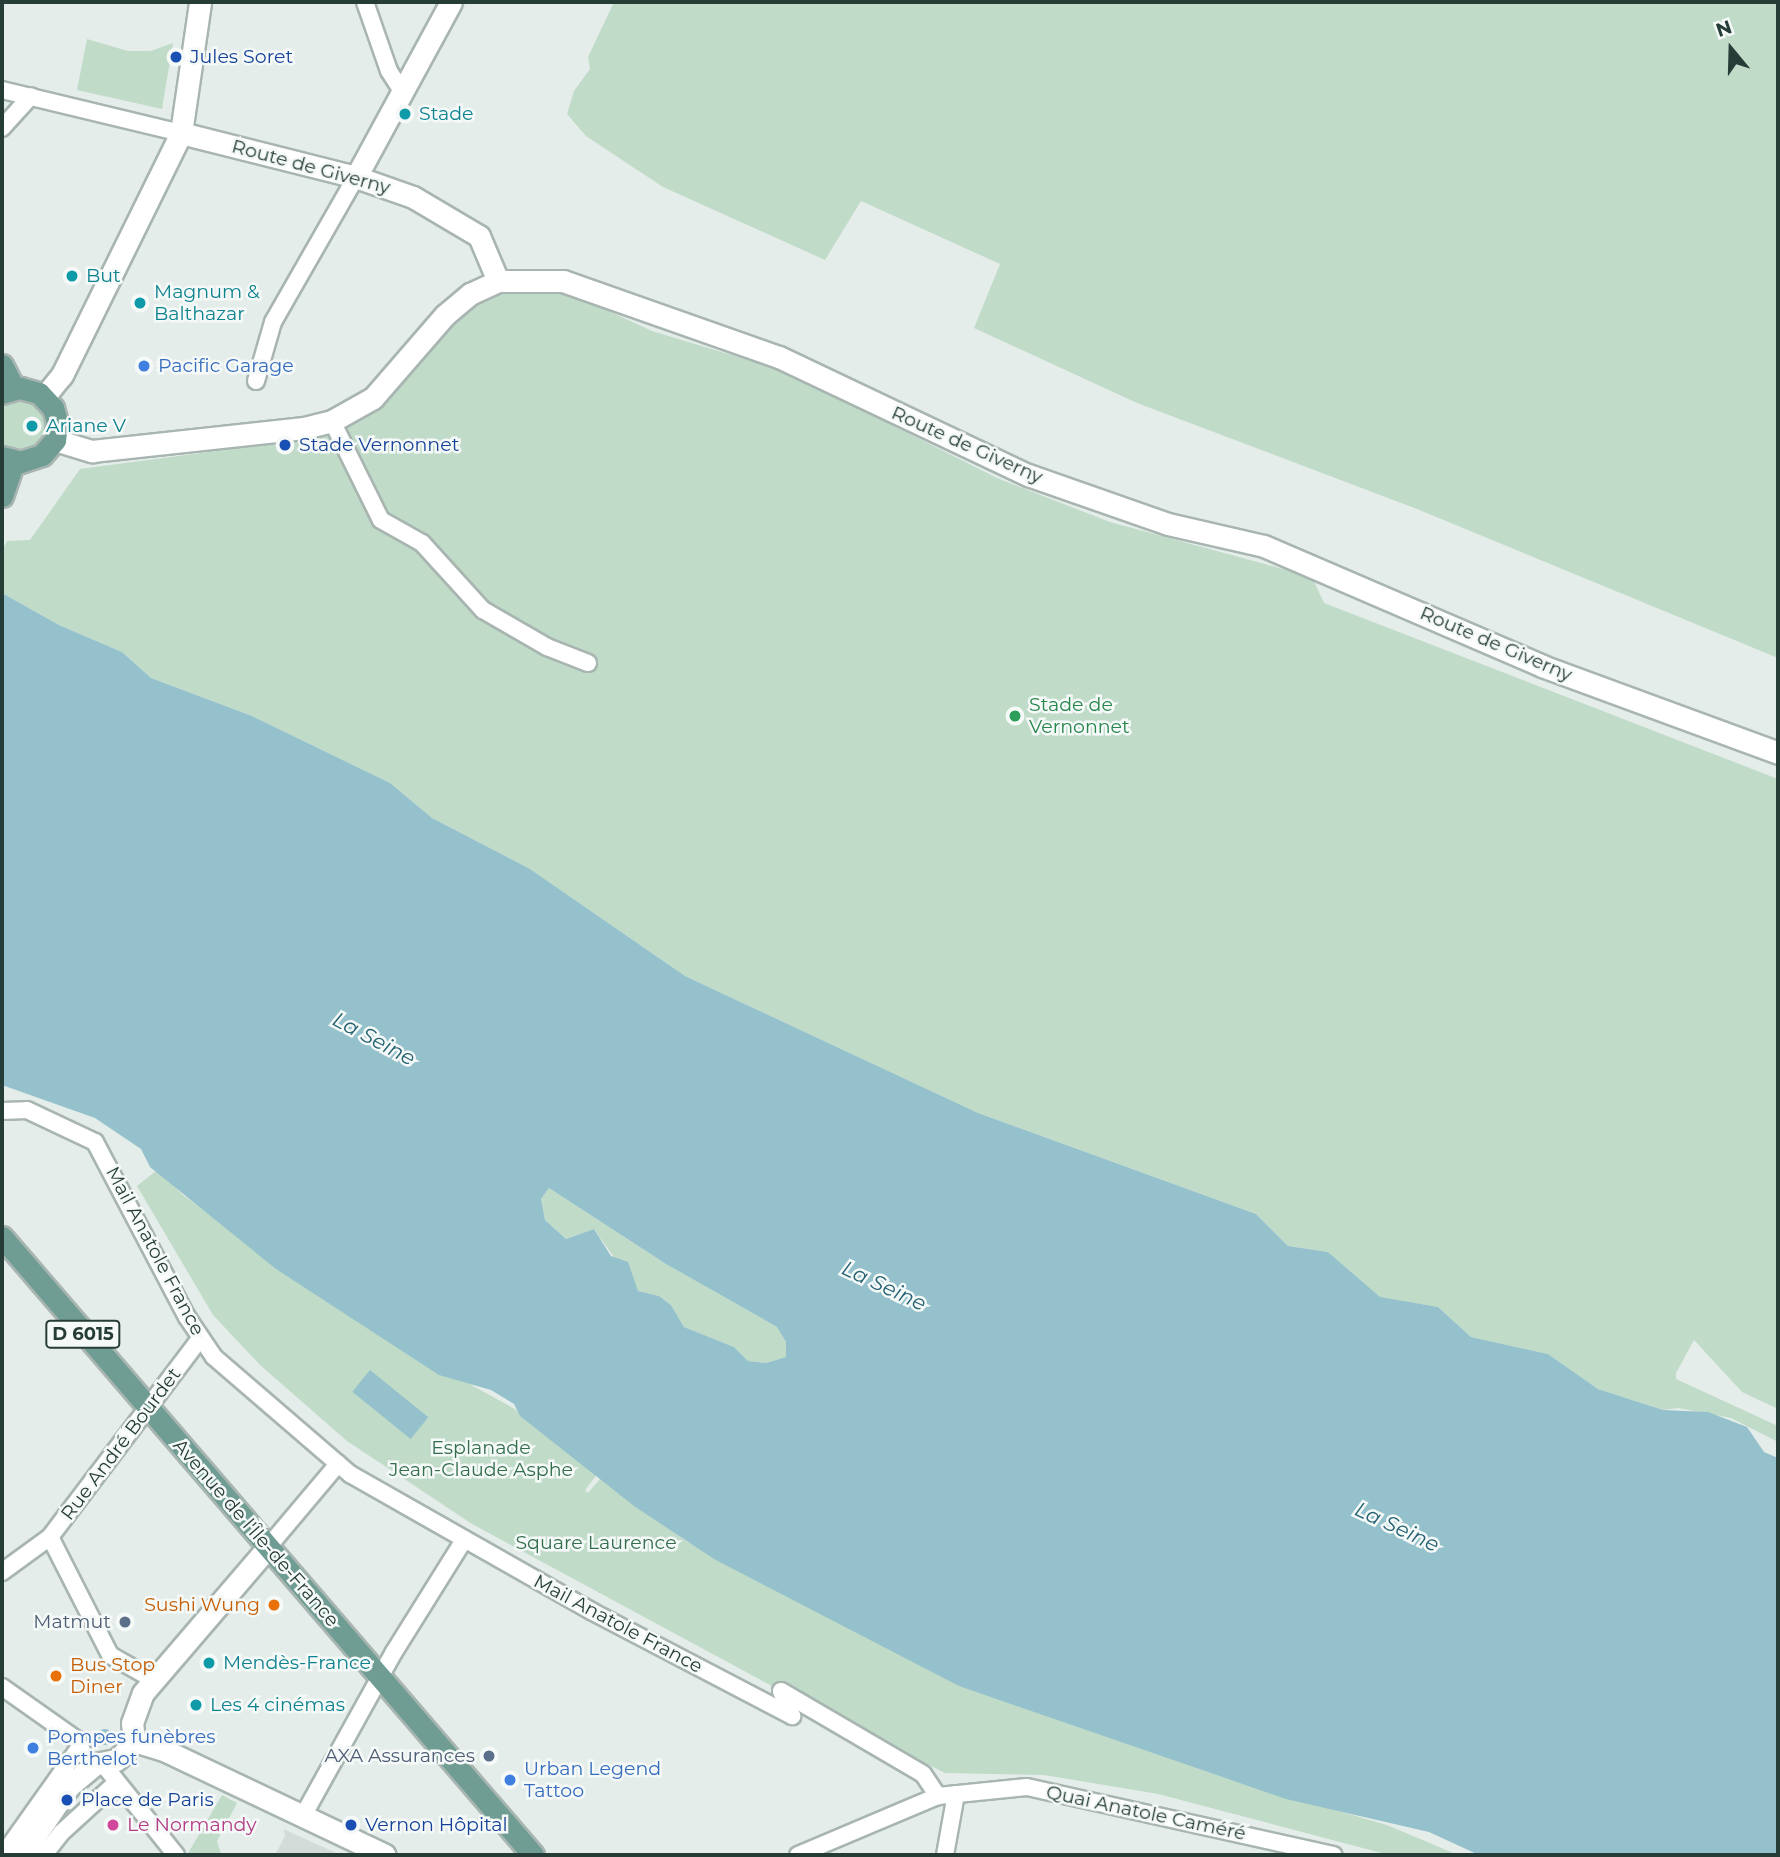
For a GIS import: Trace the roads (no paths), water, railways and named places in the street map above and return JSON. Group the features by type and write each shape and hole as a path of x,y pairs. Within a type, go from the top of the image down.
{"main road":[{"path":"44,397 62,375 181,133 200,2"},
{"path":"356,177 404,94 451,2"},
{"name":"Route de Giverny","path":"181,133 356,177 413,197 479,236 498,281 563,281 779,357 1028,475 1168,524 1264,546 1542,666 1778,753"},
{"path":"55,440 92,451 304,428 331,421 373,398 445,315 470,295 498,281"},
{"path":"2,365 8,391 44,397 55,415 55,440 36,458 8,459 2,496"},
{"name":"Avenue de l'Île-de-France","path":"2,1237 11,1254 148,1408 378,1680 533,1855"},
{"path":"22,1855 69,1786 99,1764 116,1760 134,1741 134,1712 154,1680 268,1547"},
{"path":"134,1741 166,1751 385,1855"},
{"name":"Avenue de l'Île-de-France","path":"492,1806 519,1855"}],"street":[{"path":"365,2 389,71 404,94"},
{"path":"2,90 181,133"},
{"path":"2,128 31,96"},
{"path":"256,381 273,322 356,177"},
{"path":"331,421 381,520 422,543 483,610 515,631 589,663"},
{"name":"Mail Anatole France","path":"2,1111 39,1115 95,1142 200,1339 226,1370 338,1464 464,1540 792,1716 781,1691 923,1774 937,1796"},
{"name":"Rue André Bourdet","path":"154,1680 110,1655 50,1537 200,1339"},
{"path":"268,1547 338,1464"},
{"path":"2,1572 50,1537"},
{"path":"303,1816 378,1680 464,1540"},
{"path":"2,1687 78,1744 99,1764 174,1855"},
{"path":"3,1855 78,1744"},
{"path":"44,1855 61,1833 117,1783"},
{"name":"Quai Anatole Caméré","path":"798,1855 937,1796 1027,1787 1334,1855"},
{"path":"945,1855 956,1794"}],"water":[{"name":"La Seine","path":"2,593 59,625 122,652 151,678 252,716 390,783 432,818 530,869 685,976 978,1113 1256,1214 1288,1246 1328,1252 1380,1297 1438,1307 1471,1337 1548,1354 1598,1389 1663,1410 1708,1412 1747,1427 1764,1452 1778,1458 1778,1855 1479,1855 1429,1832 1286,1799 959,1686 714,1559 634,1506 520,1416 514,1404 491,1390 439,1375 276,1269 150,1167 141,1149 95,1118 2,1085","holes":["549,1188 666,1264 777,1327 786,1342 786,1357 766,1363 748,1361 734,1347 684,1327 671,1305 659,1296 638,1291 628,1262 611,1256 594,1229 566,1239 545,1220 541,1199"]},
{"path":"370,1370 428,1417 411,1439 352,1392"},
{"path":"102,1729 108,1729 113,1737 111,1743 102,1745 97,1740 97,1734"}],"place":[{"name":"Jules Soret","path":"176,57"},
{"name":"Stade","path":"405,114"},
{"name":"But","path":"72,276"},
{"name":"Magnum & Balthazar","path":"140,303"},
{"name":"Pacific Garage","path":"144,366"},
{"name":"Ariane V","path":"32,426"},
{"name":"Stade Vernonnet","path":"285,445"},
{"name":"Stade de Vernonnet","path":"1015,716"},
{"name":"Sushi Wung","path":"274,1605"},
{"name":"Matmut","path":"125,1622"},
{"name":"Mendès-France","path":"209,1663"},
{"name":"Bus Stop Diner","path":"56,1676"},
{"name":"Les 4 cinémas","path":"196,1705"},
{"name":"Pompes funèbres Berthelot","path":"33,1748"},
{"name":"AXA Assurances","path":"489,1756"},
{"name":"Urban Legend Tattoo","path":"510,1780"},
{"name":"Place de Paris","path":"67,1800"},
{"name":"Le Normandy","path":"113,1825"},
{"name":"Vernon Hôpital","path":"351,1825"}],"park label":[{"name":"Esplanade Jean-Claude Asphe","path":"481,1459"},
{"name":"Square Laurence","path":"596,1543"}]}
